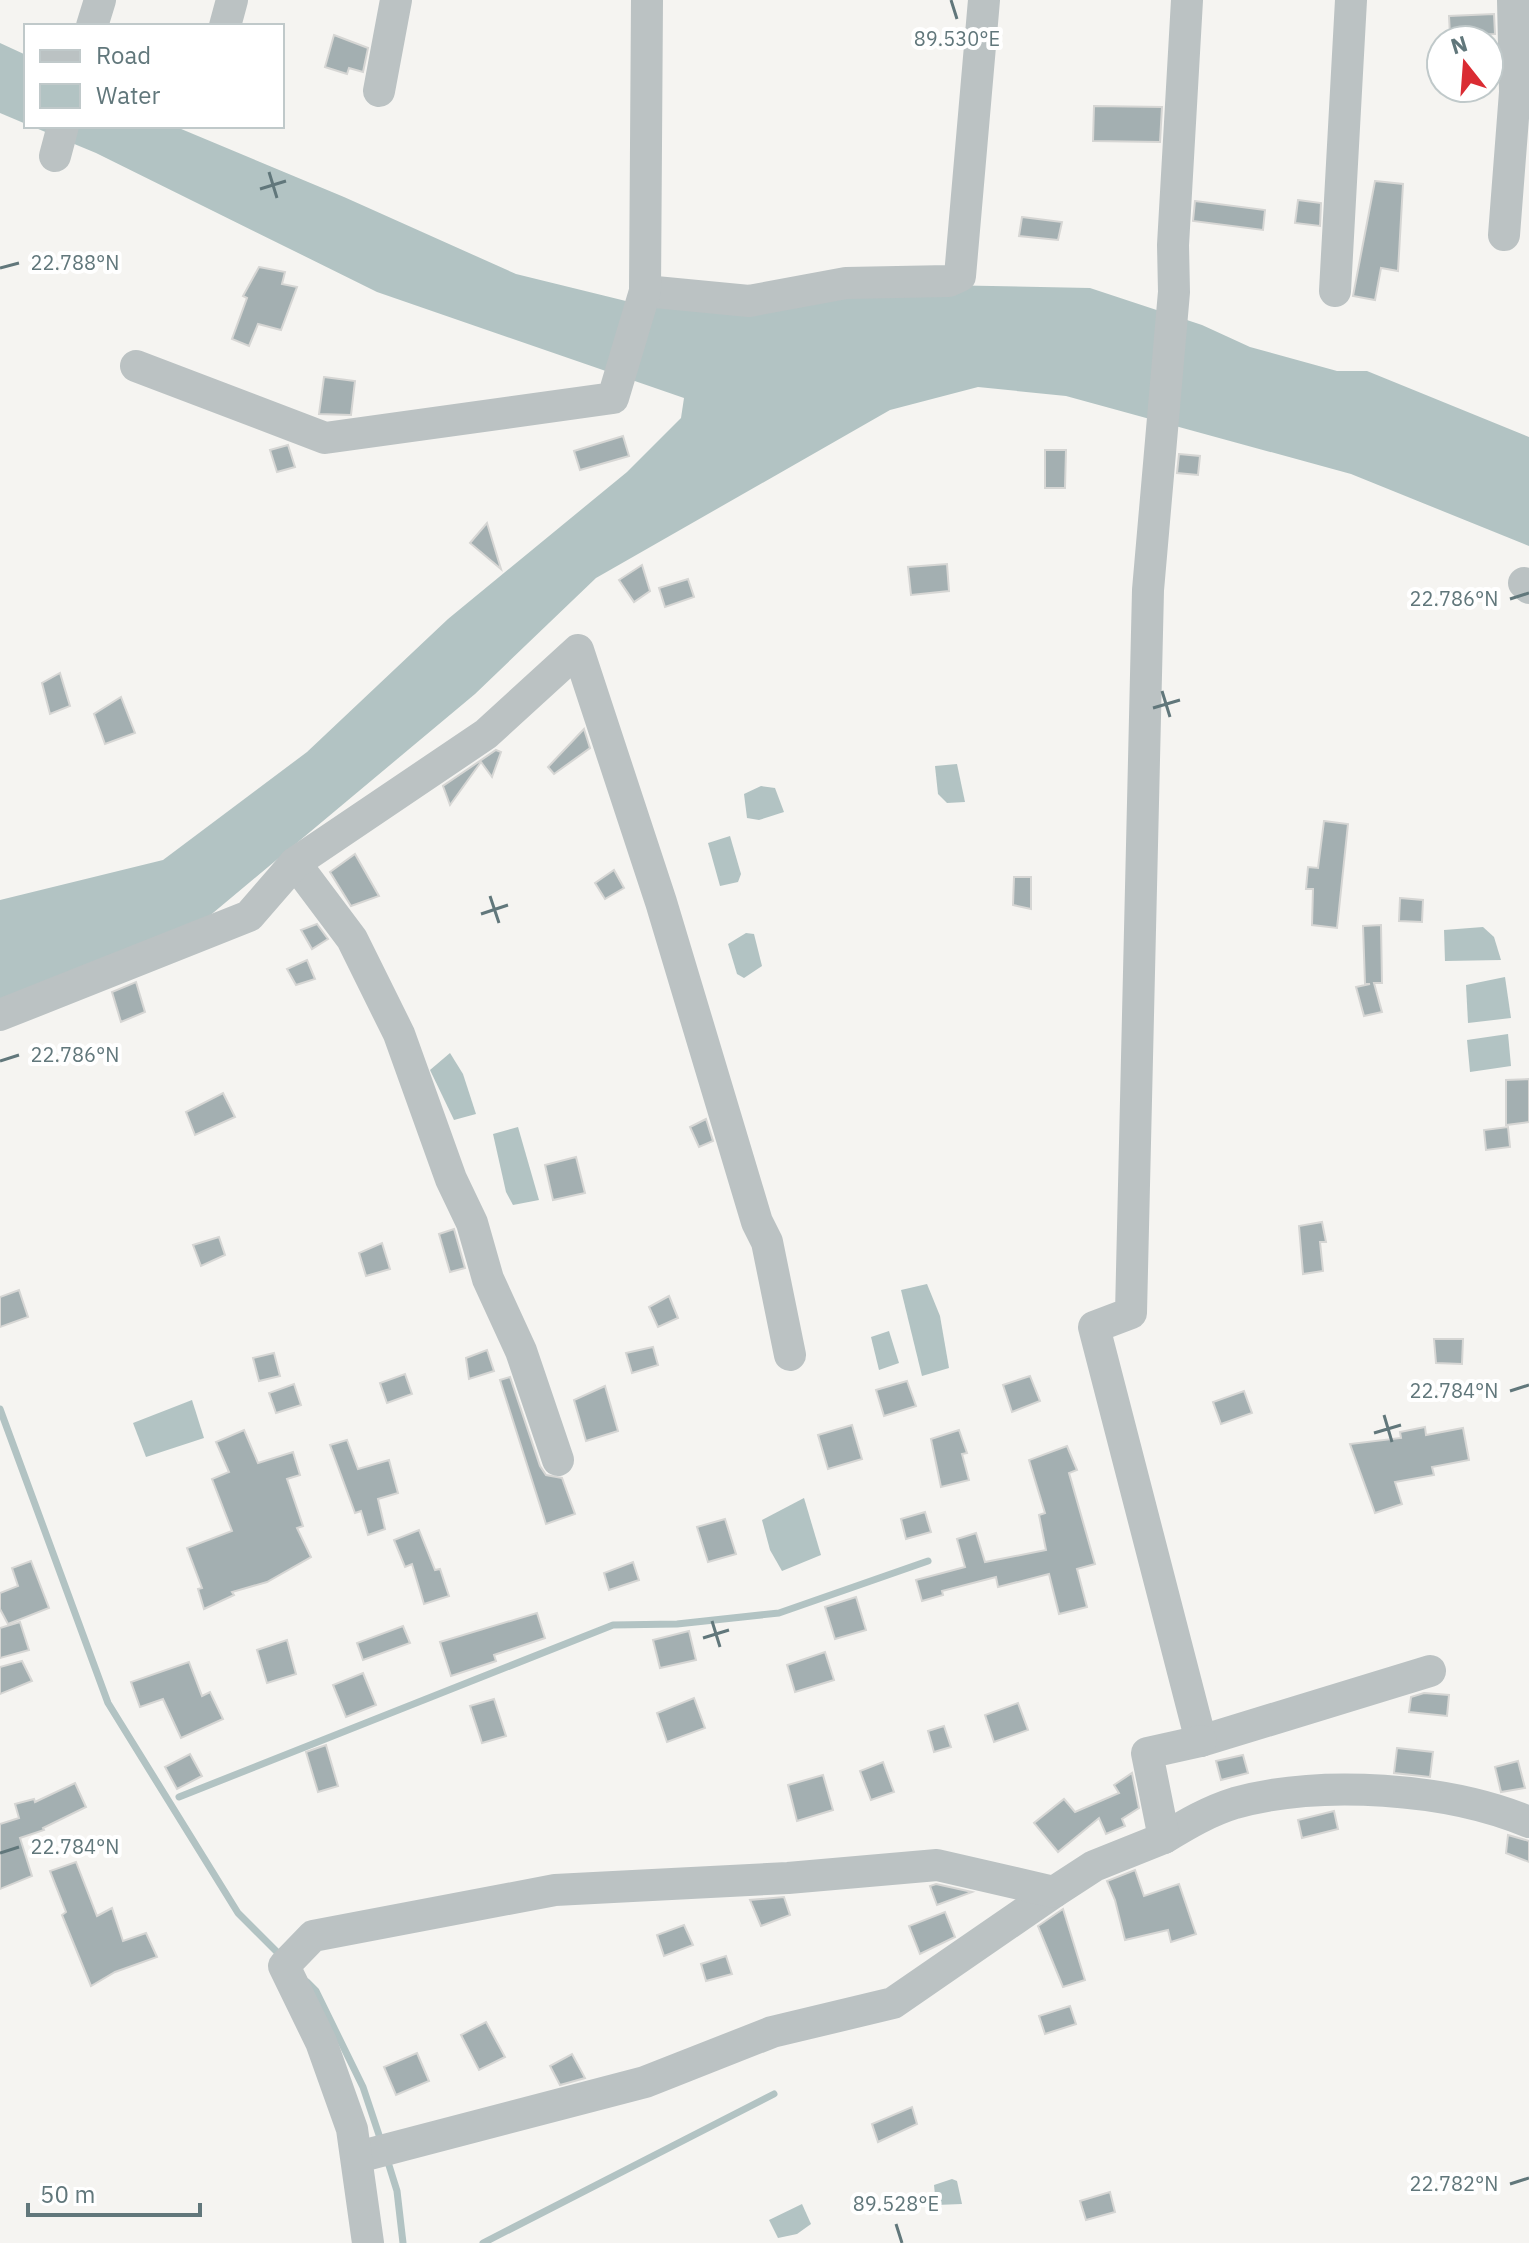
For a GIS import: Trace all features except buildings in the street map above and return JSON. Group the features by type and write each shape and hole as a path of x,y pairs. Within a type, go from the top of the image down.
{"street":[{"path":"93,24 100,0"},
{"path":"226,24 232,0"},
{"path":"379,91 396,0"},
{"path":"136,366 325,438 613,398 643,294 647,0"},
{"path":"643,294 749,301 846,283 949,281 960,276 984,0"},
{"path":"1187,0 1173,245 1174,292 1148,590 1131,1313 1094,1327 1201,1741"},
{"path":"1335,291 1351,0"},
{"path":"1504,235 1515,92 1513,0"},
{"path":"0,1015 249,916 295,863 486,734 578,650 661,902 757,1222 767,1242 790,1355"},
{"path":"295,863 352,939 399,1034 451,1179 472,1223 488,1279 521,1351 558,1460"},
{"path":"1164,1838 1147,1753 1201,1741 1430,1671"},
{"path":"358,2157 645,2082 772,2032 893,2003 1094,1866 1164,1838 1196,1818 1234,1804 1301,1792 1398,1792 1502,1811 1529,1822"},
{"path":"368,2243 358,2157 321,2042 284,1966 313,1936 555,1890 788,1878 937,1865 1054,1892"}],"water":[{"path":"0,43 24,54 24,123 0,113"},
{"path":"36,128 179,128 516,274 634,303 939,285 1090,288 1202,325 1250,347 1337,371 1367,371 1529,437 1529,546 1351,474 1066,396 978,387 890,410 596,578 475,694 201,923 0,1005 0,900 163,860 307,752 448,619 627,472 681,418 684,398 377,292 96,153"},
{"path":"957,764 965,802 947,803 938,794 935,766"},
{"path":"761,786 775,788 784,812 759,820 747,818 744,794"},
{"path":"730,836 741,874 738,882 720,886 708,843"},
{"path":"1483,927 1494,937 1501,960 1445,961 1444,930"},
{"path":"746,933 754,934 762,966 744,978 737,974 728,944"},
{"path":"1505,977 1511,1018 1468,1023 1466,985"},
{"path":"1508,1034 1511,1066 1470,1072 1467,1040"},
{"path":"450,1053 463,1074 476,1114 454,1120 430,1070"},
{"path":"518,1127 539,1200 513,1205 506,1192 493,1134"},
{"path":"927,1284 940,1316 949,1368 922,1376 901,1290"},
{"path":"889,1331 899,1363 879,1370 871,1337"},
{"path":"192,1400 204,1438 146,1457 133,1423"},
{"path":"804,1498 821,1555 782,1571 770,1550 762,1520"},
{"path":"952,2179 957,2181 962,2204 936,2205 934,2185"},
{"path":"802,2204 811,2224 797,2234 778,2238 769,2220"}],"waterway":[{"path":"0,1409 108,1703 238,1913 281,1956"},
{"path":"179,1797 613,1625 677,1624 779,1613 928,1561"},
{"path":"307,1982 316,1991 363,2087 382,2144"},
{"path":"483,2243 774,2094"},
{"path":"387,2159 397,2191 403,2243"}]}
